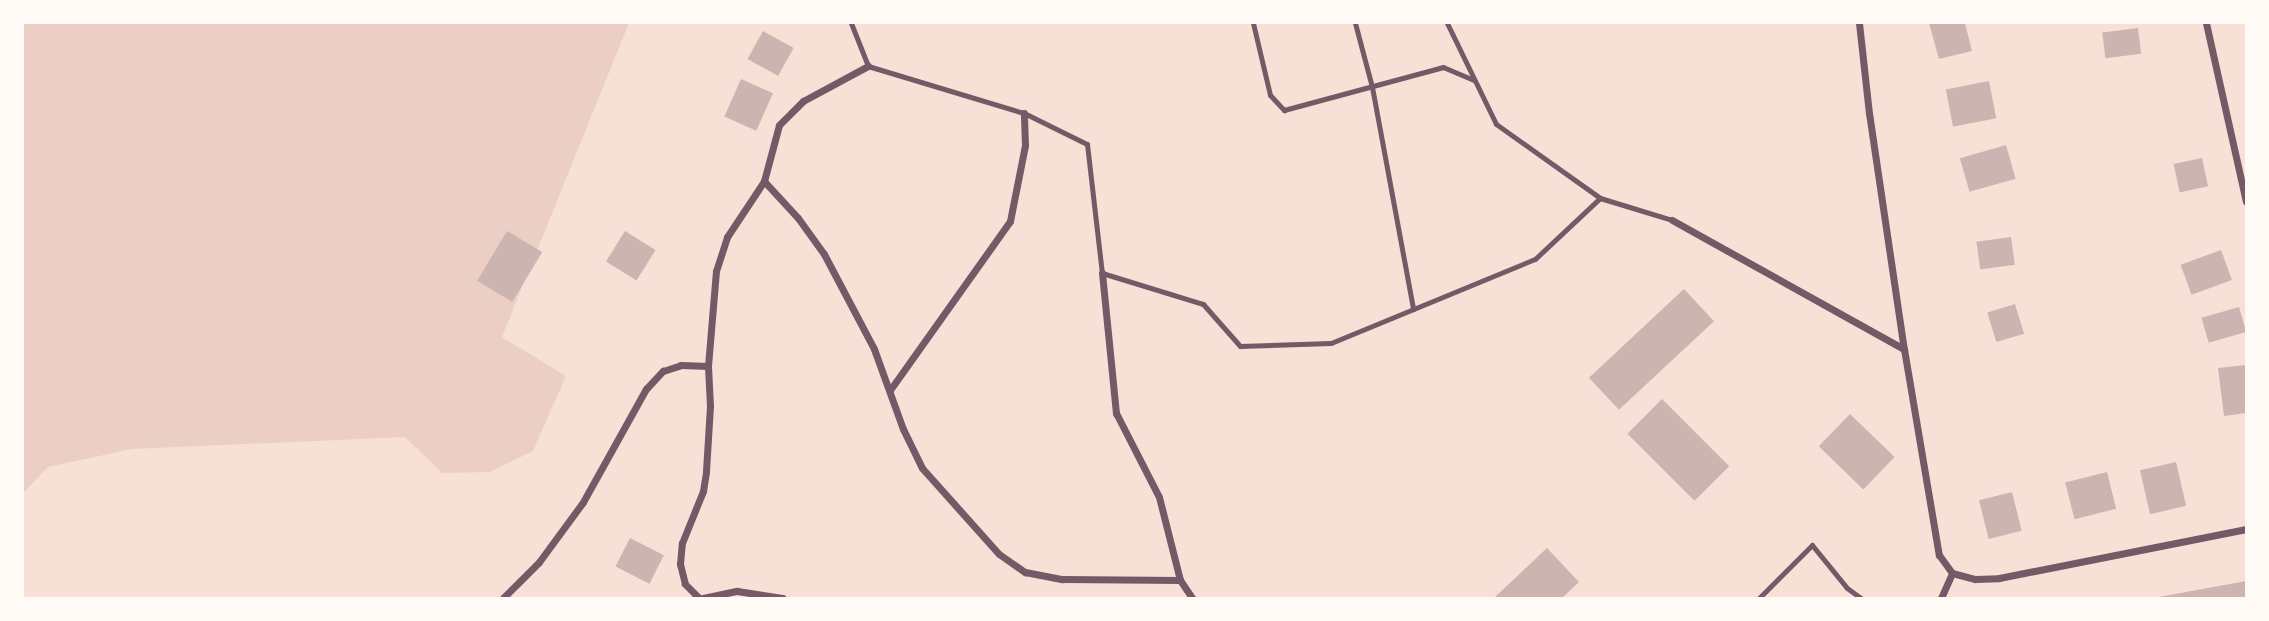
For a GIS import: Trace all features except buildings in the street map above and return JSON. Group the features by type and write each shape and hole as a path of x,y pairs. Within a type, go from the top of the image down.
{"street":[{"path":"1859,23 1869,113 1904,348 1940,555 1952,573 1975,579 1999,578 2246,529"},
{"path":"2206,23 2246,202"},
{"path":"782,598 737,591 701,598 685,584 680,564 682,544 703,491 706,471 710,406 708,366 716,271 727,237 764,181 779,125 803,101 868,66"},
{"path":"890,390 1010,220 1025,145 1024,113"},
{"path":"764,181 798,218 824,254 874,348 903,429 922,468 999,554 1025,572 1062,579 1180,580"},
{"path":"1672,220 1904,348"},
{"path":"1102,273 1116,413 1159,498 1180,580 1192,598"},
{"path":"503,598 539,562 583,502 646,388 663,371 681,365 708,366"},
{"path":"1941,598 1952,573"}],"lane":[{"path":"851,23 868,66 1024,113 1087,144 1102,273 1203,304 1240,346 1331,342 1535,259 1601,198"},
{"path":"1253,23 1270,95 1284,110 1443,67 1474,80"},
{"path":"1355,23 1372,87 1413,309"},
{"path":"1447,23 1496,124 1601,198 1672,220"},
{"path":"1759,598 1812,545 1847,588 1861,598"}],"shaded area":[{"path":"23,23 629,23 502,337 566,376 533,451 490,472 442,473 405,437 132,449 48,467 23,493"}]}
